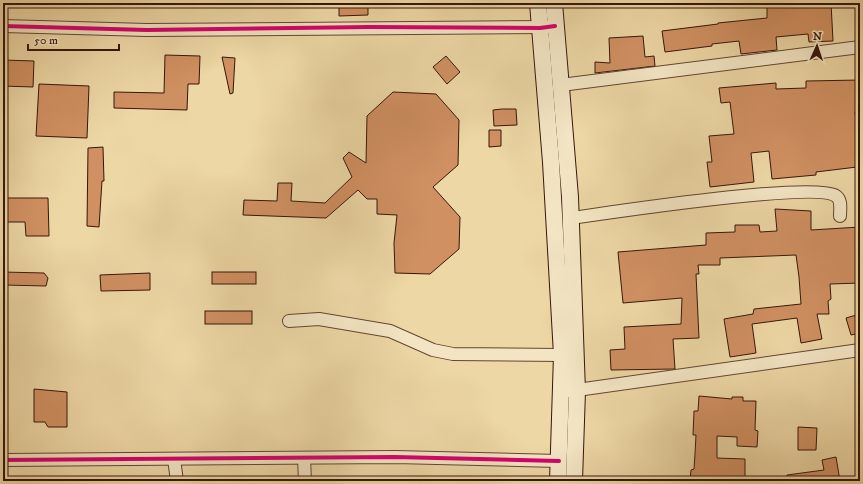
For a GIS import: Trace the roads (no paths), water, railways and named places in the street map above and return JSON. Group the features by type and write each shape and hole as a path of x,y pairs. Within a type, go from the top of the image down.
{"main road":[{"path":"538,3 548,27 561,85 571,218 569,391 574,481"},
{"path":"554,3 548,27 551,162 562,355 569,391 558,461 558,481"}],"street":[{"path":"3,26 147,30 369,27 548,27"},
{"path":"561,85 860,47"},
{"path":"571,218 710,200 802,192 826,192 836,196 840,201 840,216"},
{"path":"289,322 319,319 390,331 433,350 452,354 562,355"},
{"path":"569,391 860,350"},
{"path":"304,458 305,481"},
{"path":"3,460 395,458 558,461"},
{"path":"174,459 177,481"}]}
